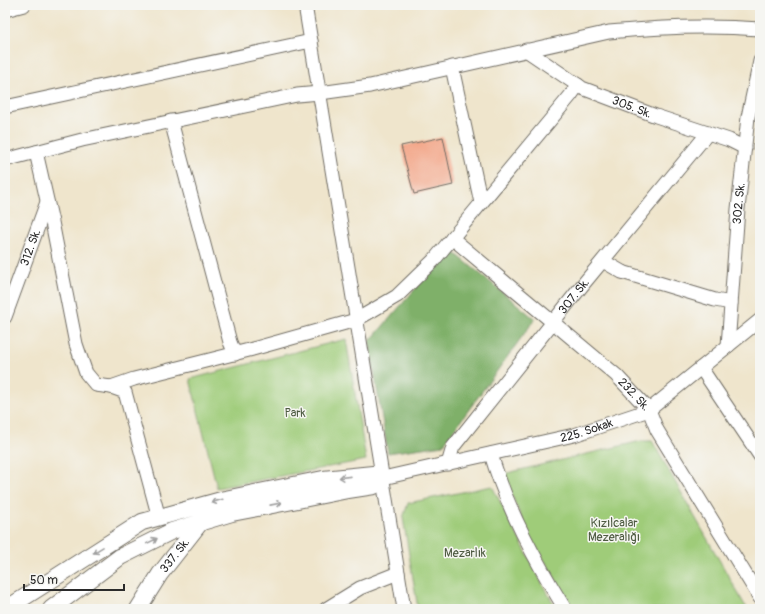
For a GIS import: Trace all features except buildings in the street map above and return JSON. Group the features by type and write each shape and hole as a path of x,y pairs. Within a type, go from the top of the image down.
{"street":[{"path":"5,10 24,5"},
{"path":"305,5 404,609"},
{"path":"5,160 82,140 171,121 297,95 370,86 609,32 649,28 732,27 760,29"},
{"path":"5,107 311,41"},
{"name":"305. Sk.","path":"526,50 582,88 656,116 708,133 745,148"},
{"name":"302. Sk.","path":"728,346 738,209 748,117 760,61"},
{"path":"452,67 481,203"},
{"path":"112,387 134,379 235,354 356,320 397,296 434,260 578,85"},
{"path":"171,121 228,335 235,354"},
{"name":"307. Sk.","path":"448,464 453,447 708,133"},
{"path":"36,152 48,202 76,344 86,373 96,385 112,387 125,392 159,518"},
{"name":"312. Sk.","path":"5,317 48,202"},
{"name":"232. Sk.","path":"452,238 616,375 649,410 657,430 760,598"},
{"path":"603,261 622,272 715,300 731,303"},
{"name":"225. Sokak","path":"383,478 574,435 649,410 760,320"},
{"path":"701,368 760,456"},
{"path":"492,454 496,470 514,517 545,576 565,609"},
{"path":"6,609 142,522 225,499 323,479 373,474 383,478"},
{"path":"50,609 120,556 172,531 232,513 374,486 383,478"},
{"name":"337. Sk.","path":"138,609 160,574 200,522"},
{"path":"326,609 360,588 398,573"}],"green space":[{"path":"450,249 535,319 443,445 388,453 369,342"},
{"name":"Park","path":"346,339 366,460 217,488 190,379"},
{"name":"Kızılcalar Mezeralığı","path":"641,441 652,441 747,609 574,609 527,532 503,474"},
{"name":"Mezarlık","path":"492,486 545,589 557,609 418,609 403,518 408,503"}]}
